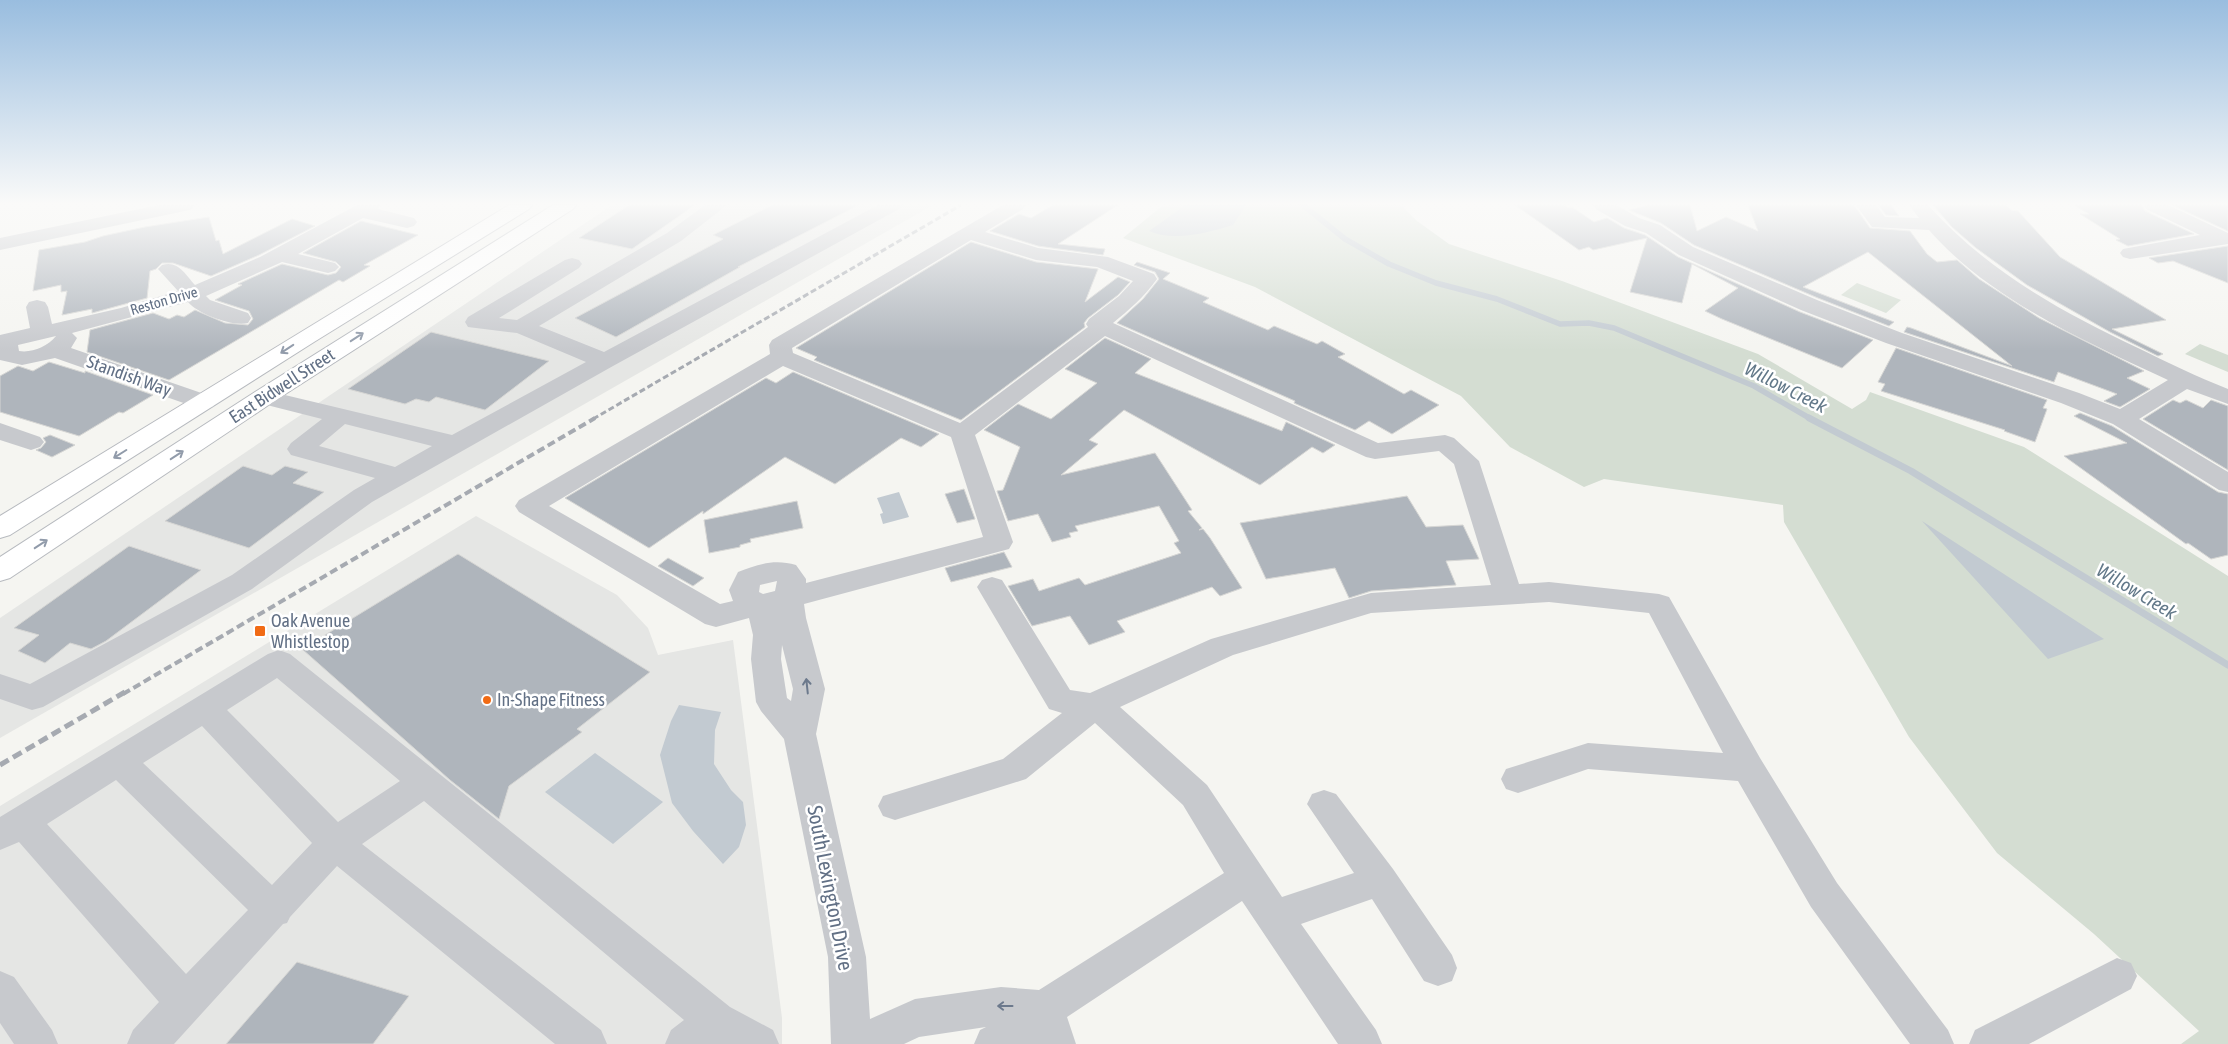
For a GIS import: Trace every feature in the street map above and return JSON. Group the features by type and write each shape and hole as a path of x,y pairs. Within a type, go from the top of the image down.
{"main road":[{"name":"East Bidwell Street","path":"0,530 306,337 442,254"},
{"name":"East Bidwell Street","path":"0,571 264,397 489,254"}],"street":[{"path":"521,327 646,254"},
{"path":"0,686 32,698 242,582 363,496 397,476 802,254"},
{"path":"782,357 780,345 934,254"},
{"path":"1035,254 1101,260 1146,279 1127,301 1097,324 1375,451 1445,442 1466,461 1508,594"},
{"path":"1692,254 1809,305 1894,338 2070,398 2122,420 2228,484"},
{"path":"1967,254 1999,281 2100,339 2185,380 2228,397"},
{"path":"279,255 328,268"},
{"name":"Reston Drive","path":"48,341 66,340 67,326 191,294 232,278 279,255"},
{"path":"572,264 476,322 521,327 605,361"},
{"path":"169,269 202,305 210,310 240,318"},
{"path":"6,352 41,355 48,341 37,307"},
{"path":"962,433 1103,326"},
{"name":"Standish Way","path":"48,341 157,387 204,402"},
{"path":"782,357 962,433 999,542 789,596"},
{"path":"760,605 716,616 529,506 782,357"},
{"path":"2122,420 2185,380"},
{"path":"264,397 455,444"},
{"path":"340,416 300,449 397,476"},
{"path":"0,431 31,442"},
{"name":"South Lexington Drive","path":"800,734 772,702 766,659 768,635 760,605 745,597 744,590 748,579 777,571 786,572 792,579 789,596 791,618 809,689 800,734 846,957 851,1044"},
{"path":"992,587 1060,700 1095,705 1195,795 1247,878 1362,1044"},
{"path":"895,806 1014,769 1095,705 1222,647 1371,603 1549,592 1659,604 1748,768 1824,896 1934,1044"},
{"path":"186,1003 11,828 278,662 425,782 700,1033 759,1044"},
{"path":"205,708 335,843 588,1044"},
{"path":"1518,779 1588,756 1748,768"},
{"path":"118,762 274,911"},
{"path":"147,1044 274,911 335,843 425,782"},
{"path":"1324,804 1380,880 1438,968"},
{"path":"994,1044 1014,1035 1050,1026 1247,878"},
{"path":"1274,917 1380,880"},
{"path":"2000,1042 2117,976"},
{"path":"0,990 38,1044"},
{"path":"861,1044 915,1018 1001,1006 1050,1026"}],"shaded area":[{"path":"540,254 848,254 0,738 0,618"},
{"path":"1165,254 1479,254 1562,281 1758,354 1852,409 1866,400 1870,392 2024,447 2228,576 2228,1044 2181,1044 2199,1031 2094,934 1997,853 1909,737 1784,522 1783,505 1604,479 1584,487 1510,447 1461,396 1255,287"},
{"path":"1857,283 1901,300 1886,313 1841,295"},
{"path":"2200,344 2228,355 2228,372 2185,354"},
{"path":"899,492 909,517 883,524 880,514 883,513 877,498"},
{"path":"476,516 617,595 648,628 658,655 733,640 782,1018 782,1044 0,1044 0,806"},
{"path":"1922,521 2104,639 2048,659"},
{"path":"679,705 721,712 715,730 714,764 731,790 743,802 746,825 739,847 723,864 693,831 672,803 660,755 671,721"},
{"path":"595,753 663,802 613,844 545,792"}],"building":[{"path":"38,254 261,254 211,276 173,263 162,263 156,269 150,271 147,298 92,313 92,309 62,315 67,291 61,292 61,285 33,291"},
{"path":"306,254 384,254 364,265 370,266 343,282 339,280 169,380 87,352 90,330 153,313 169,319 177,315 184,317 195,310 225,323 248,325 253,319 249,311 215,300 242,285 238,284 282,264 328,275 336,273 341,267 336,262"},
{"path":"695,254 764,254 616,337 575,318"},
{"path":"952,254 1009,254 1036,262 1098,269 1085,302 1118,277 1130,282 1118,295 1088,318 1084,323 1085,327 961,420 814,360 817,357 796,348"},
{"path":"1642,254 1673,254 1800,312 1873,340 1842,368 1722,319 1705,311 1738,288 1692,264 1682,303 1630,292"},
{"path":"1714,254 1865,254 1803,287 1894,322 1889,326"},
{"path":"1870,254 1927,254 1937,262 1957,260 1979,279 2039,318 2144,371 2127,378 2150,389 2120,407 2104,401 2117,394 2058,372 2054,382 1904,332 1907,327 1911,328 2012,366"},
{"path":"1984,254 2057,254 2166,320 2112,329 2163,354 2158,356 2110,332 2027,285"},
{"path":"2177,254 2228,254 2228,283 2173,261 2158,263 2149,258"},
{"path":"1137,262 1170,273 1163,279 1209,298 1203,302 1268,330 1274,326 1317,344 1322,341 1345,354 1338,357 1404,394 1411,390 1439,405 1392,434 1369,421 1355,430 1294,403 1295,401 1117,323 1143,299 1159,279 1155,272 1134,265"},
{"path":"431,332 549,361 485,410 436,397 429,402 416,399 405,404 348,389"},
{"path":"1105,338 1151,359 1135,373 1282,431 1286,422 1335,445 1323,453 1312,447 1260,485 1124,410 1089,440 1098,444 1061,475 1155,453 1192,510 1188,511 1202,528 1199,530 1203,529 1210,538 1242,588 1220,596 1212,587 1117,621 1125,632 1089,645 1070,616 1032,626 1008,586 1033,579 1039,591 1079,578 1085,585 1181,553 1174,543 1179,541 1159,506 1075,526 1078,531 1069,533 1071,537 1052,542 1038,514 1008,521 997,491 1003,490 1020,447 984,430 1018,404 1051,419 1097,383 1065,369"},
{"path":"1896,348 2047,400 2043,408 2047,409 2035,442 2005,430 1881,391 1885,384 1878,382"},
{"path":"49,362 85,373 85,371 153,395 123,413 119,412 79,436 0,412 0,376 18,366 33,371"},
{"path":"793,372 939,434 921,447 901,438 835,484 785,457 703,514 703,511 649,548 565,498 766,378 776,383"},
{"path":"2173,400 2180,403 2186,400 2203,408 2211,400 2228,406 2228,470 2143,419"},
{"path":"2080,413 2112,426 2218,492 2228,494 2228,555 2211,559 2188,543 2186,544 2064,456 2127,443 2074,416"},
{"path":"50,435 75,445 52,457 36,450 41,448 46,442 43,438"},
{"path":"243,466 272,475 285,466 308,472 293,483 324,492 249,548 165,521"},
{"path":"964,489 975,519 957,523 945,494"},
{"path":"1407,496 1426,527 1463,525 1479,559 1446,561 1456,585 1371,591 1349,598 1335,568 1266,579 1240,523"},
{"path":"797,501 803,528 750,539 751,542 740,545 740,547 709,553 704,520"},
{"path":"129,546 201,570 106,641 91,649 70,643 45,663 18,651 39,635 14,628"},
{"path":"1004,552 1012,567 951,582 945,568"},
{"name":"In-Shape Fitness","path":"458,554 650,672 577,729 582,732 509,786 499,819 450,780 302,649"},
{"path":"668,558 704,578 693,586 658,566"},
{"path":"297,962 409,996 373,1044 226,1044"}],"waterway":[{"name":"Willow Creek","path":"1371,254 1389,264 1436,283 1497,299 1560,324 1589,323 1614,328 1754,386 1811,419"},
{"name":"Willow Creek","path":"1809,418 1911,471 2228,665"}],"railway":[{"path":"593,419 877,254"},
{"path":"123,694 595,418"},
{"path":"0,765 125,692"}],"place":[{"name":"Oak Avenue Whistlestop","path":"260,631"},
{"name":"In-Shape Fitness","path":"487,700"}]}
